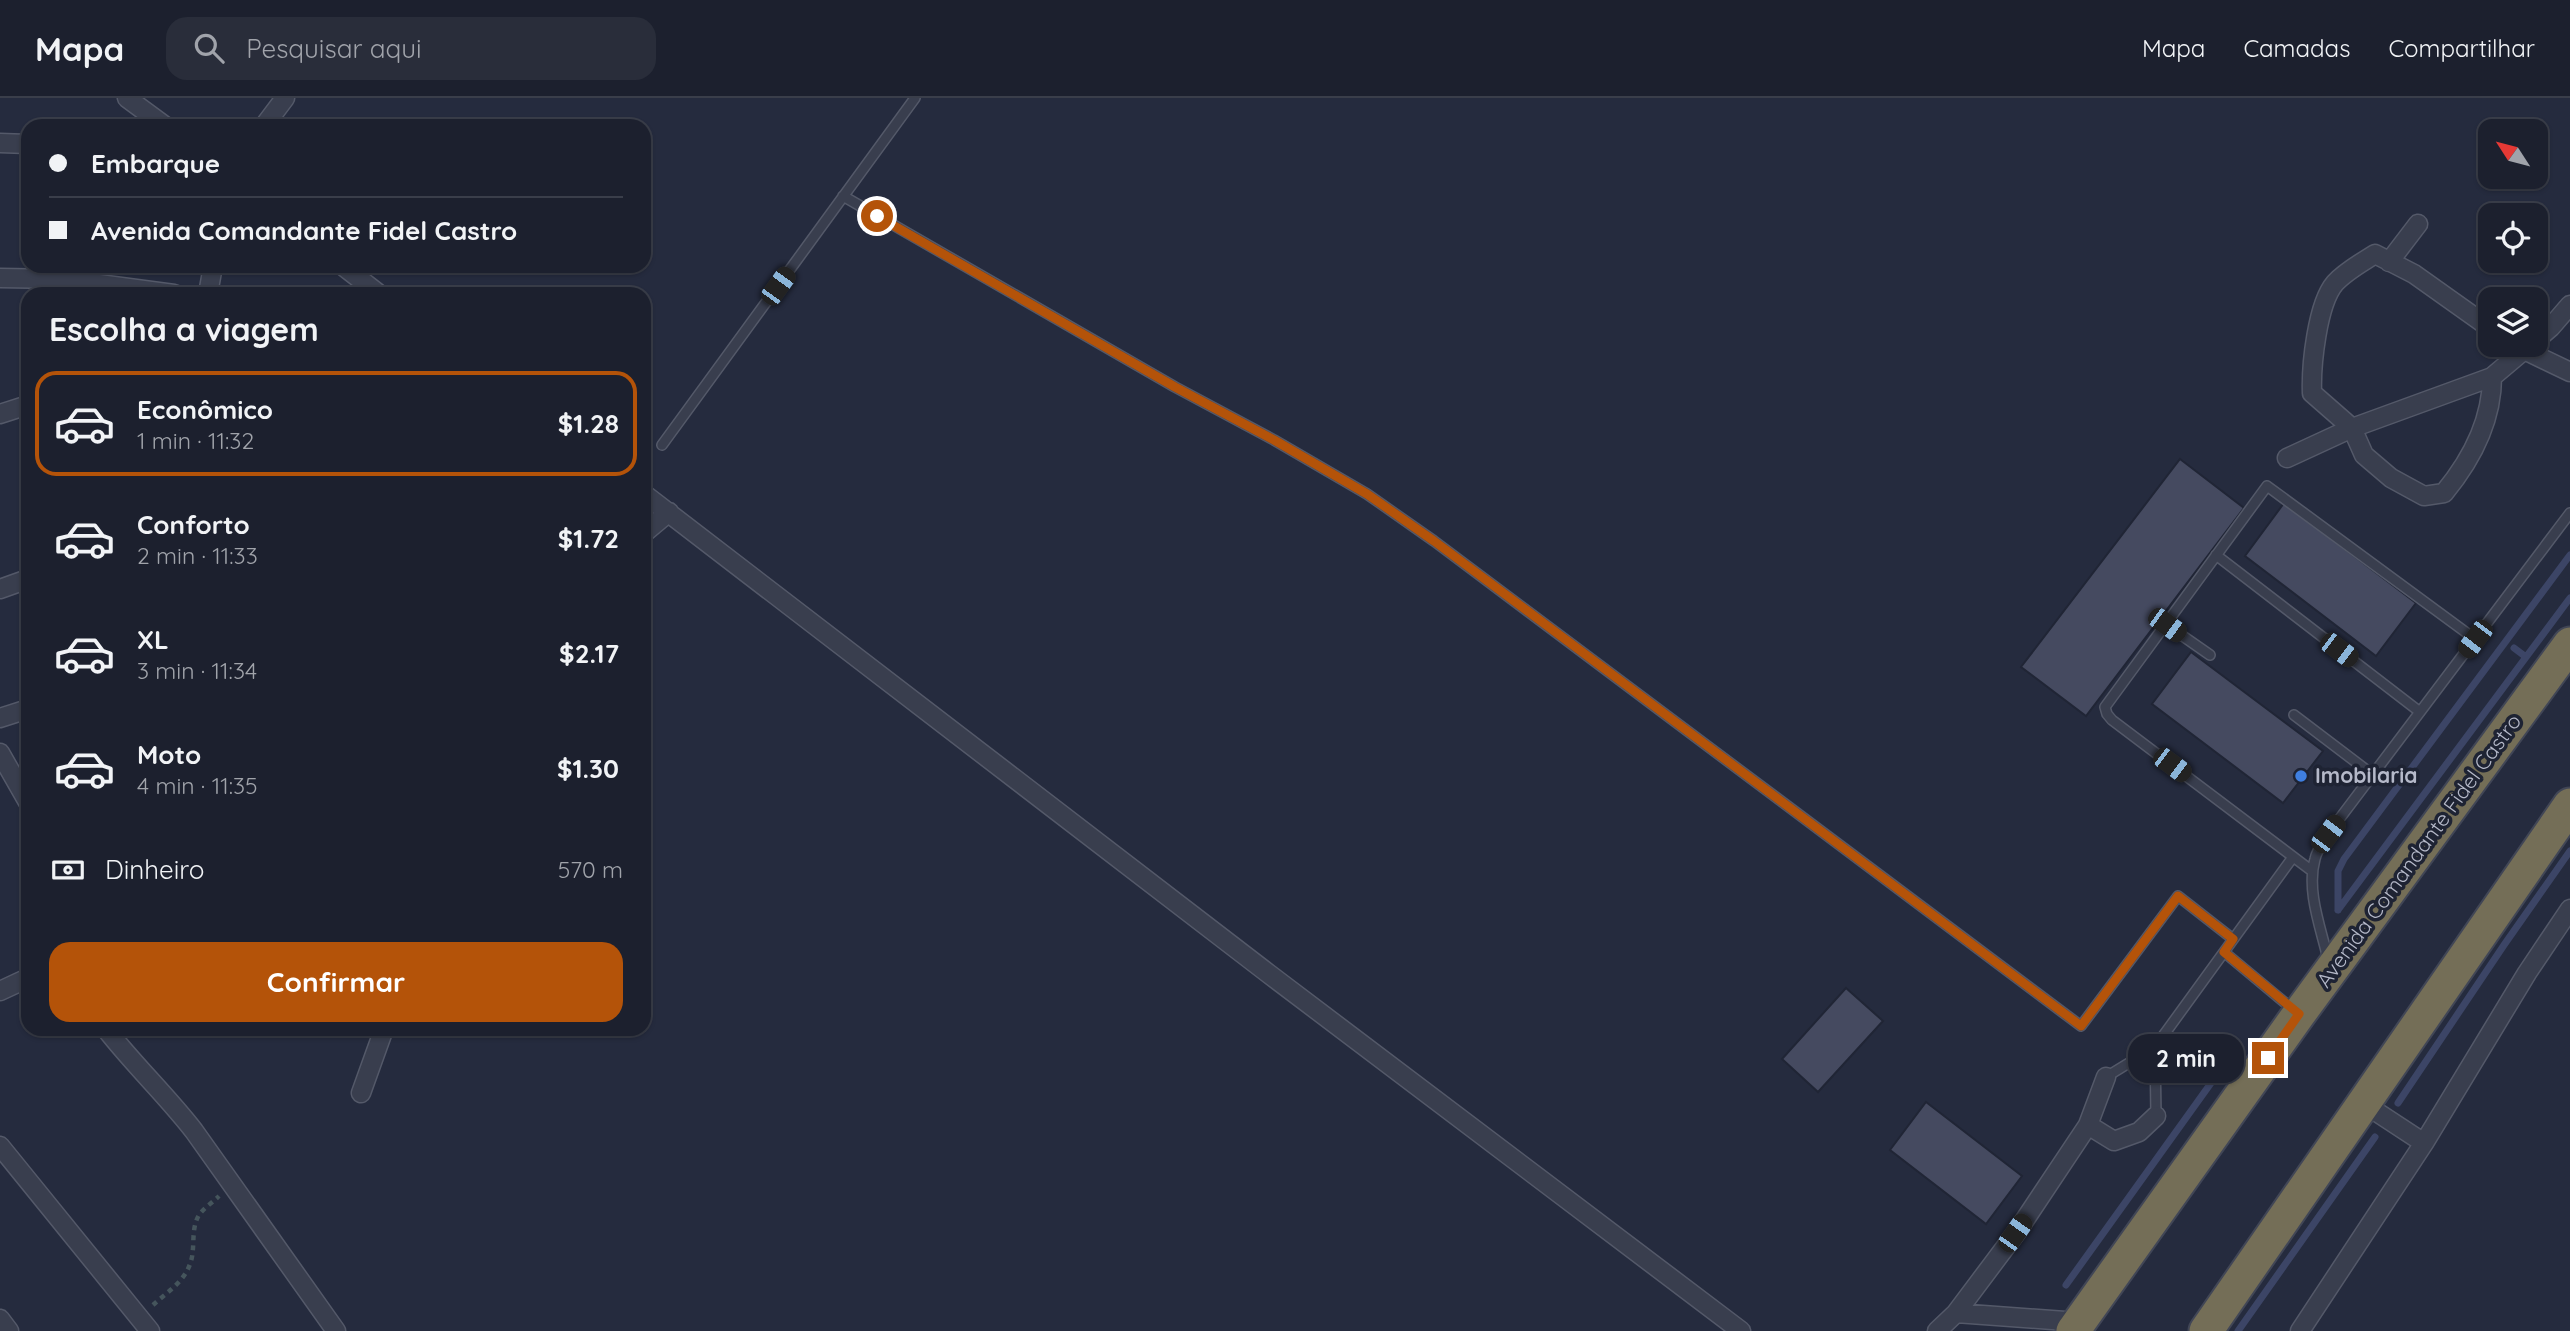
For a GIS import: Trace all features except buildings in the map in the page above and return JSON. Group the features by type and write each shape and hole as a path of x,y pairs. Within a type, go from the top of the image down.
{"highway":[{"name":"Avenida Comandante Fidel Castro","path":"2076,1326 2299,1014 2570,644"},
{"path":"2206,1331 2570,805"}],"street":[{"path":"127,98 156,119"},
{"path":"269,119 285,98"},
{"path":"0,143 21,144"},
{"path":"2389,262 2418,224"},
{"path":"2478,319 2414,274 2375,254 2333,285 2316,335 2311,367 2312,393 2351,428 2364,455 2391,478 2424,496 2444,493 2460,473 2484,428 2492,402 2492,377"},
{"path":"353,273 370,287"},
{"path":"0,278 61,279 121,287"},
{"path":"2548,329 2570,305"},
{"path":"2287,458 2351,428 2492,377 2513,357"},
{"path":"2545,357 2570,372"},
{"path":"0,414 21,407"},
{"path":"651,499 1269,974 1741,1331"},
{"path":"651,527 669,512"},
{"path":"0,589 21,582"},
{"path":"0,718 21,711"},
{"path":"0,753 21,790"},
{"path":"2300,1331 2424,1143 2527,973 2570,909"},
{"path":"0,991 21,981"},
{"path":"111,1036 134,1065 175,1106 336,1331"},
{"path":"361,1093 381,1036"},
{"path":"1937,1331 1956,1313 2030,1213 2088,1125 2106,1077"},
{"path":"2364,1103 2424,1143"},
{"path":"2088,1125 2114,1141 2139,1132 2156,1116"},
{"path":"0,1146 144,1324"},
{"path":"1956,1313 2076,1326"},
{"path":"0,1319 9,1331"}],"lane":[{"path":"662,445 915,98"},
{"path":"843,196 1367,494 1445,549 2081,1026 2178,896 2233,939"},
{"path":"2312,871 2106,714 2105,707 2267,486 2475,639"},
{"path":"2331,971 2313,895 2312,871 2315,856 2328,834 2570,513"},
{"path":"2217,555 2420,712"},
{"path":"2167,625 2210,656"},
{"path":"2294,715 2373,775"},
{"path":"2106,1077 2155,1047 2293,857"},
{"path":"2224,952 2299,1014"},
{"path":"2155,1047 2156,1116"}],"path":[{"path":"144,1324 187,1272 200,1213 231,1185"}],"waterway":[{"path":"2338,910 2338,871 2344,859 2570,555"},
{"path":"2338,910 2570,598"},
{"path":"2514,648 2526,657"},
{"path":"2398,1103 2570,851"},
{"path":"2066,1285 2234,1051"},
{"path":"2238,1331 2375,1137"}],"place":[{"name":"Imobilaria","path":"2301,776"}],"route":[{"path":"877,216 1367,494 1434,541 2081,1026 2178,896 2233,939 2224,952 2299,1014 2268,1058"}]}
